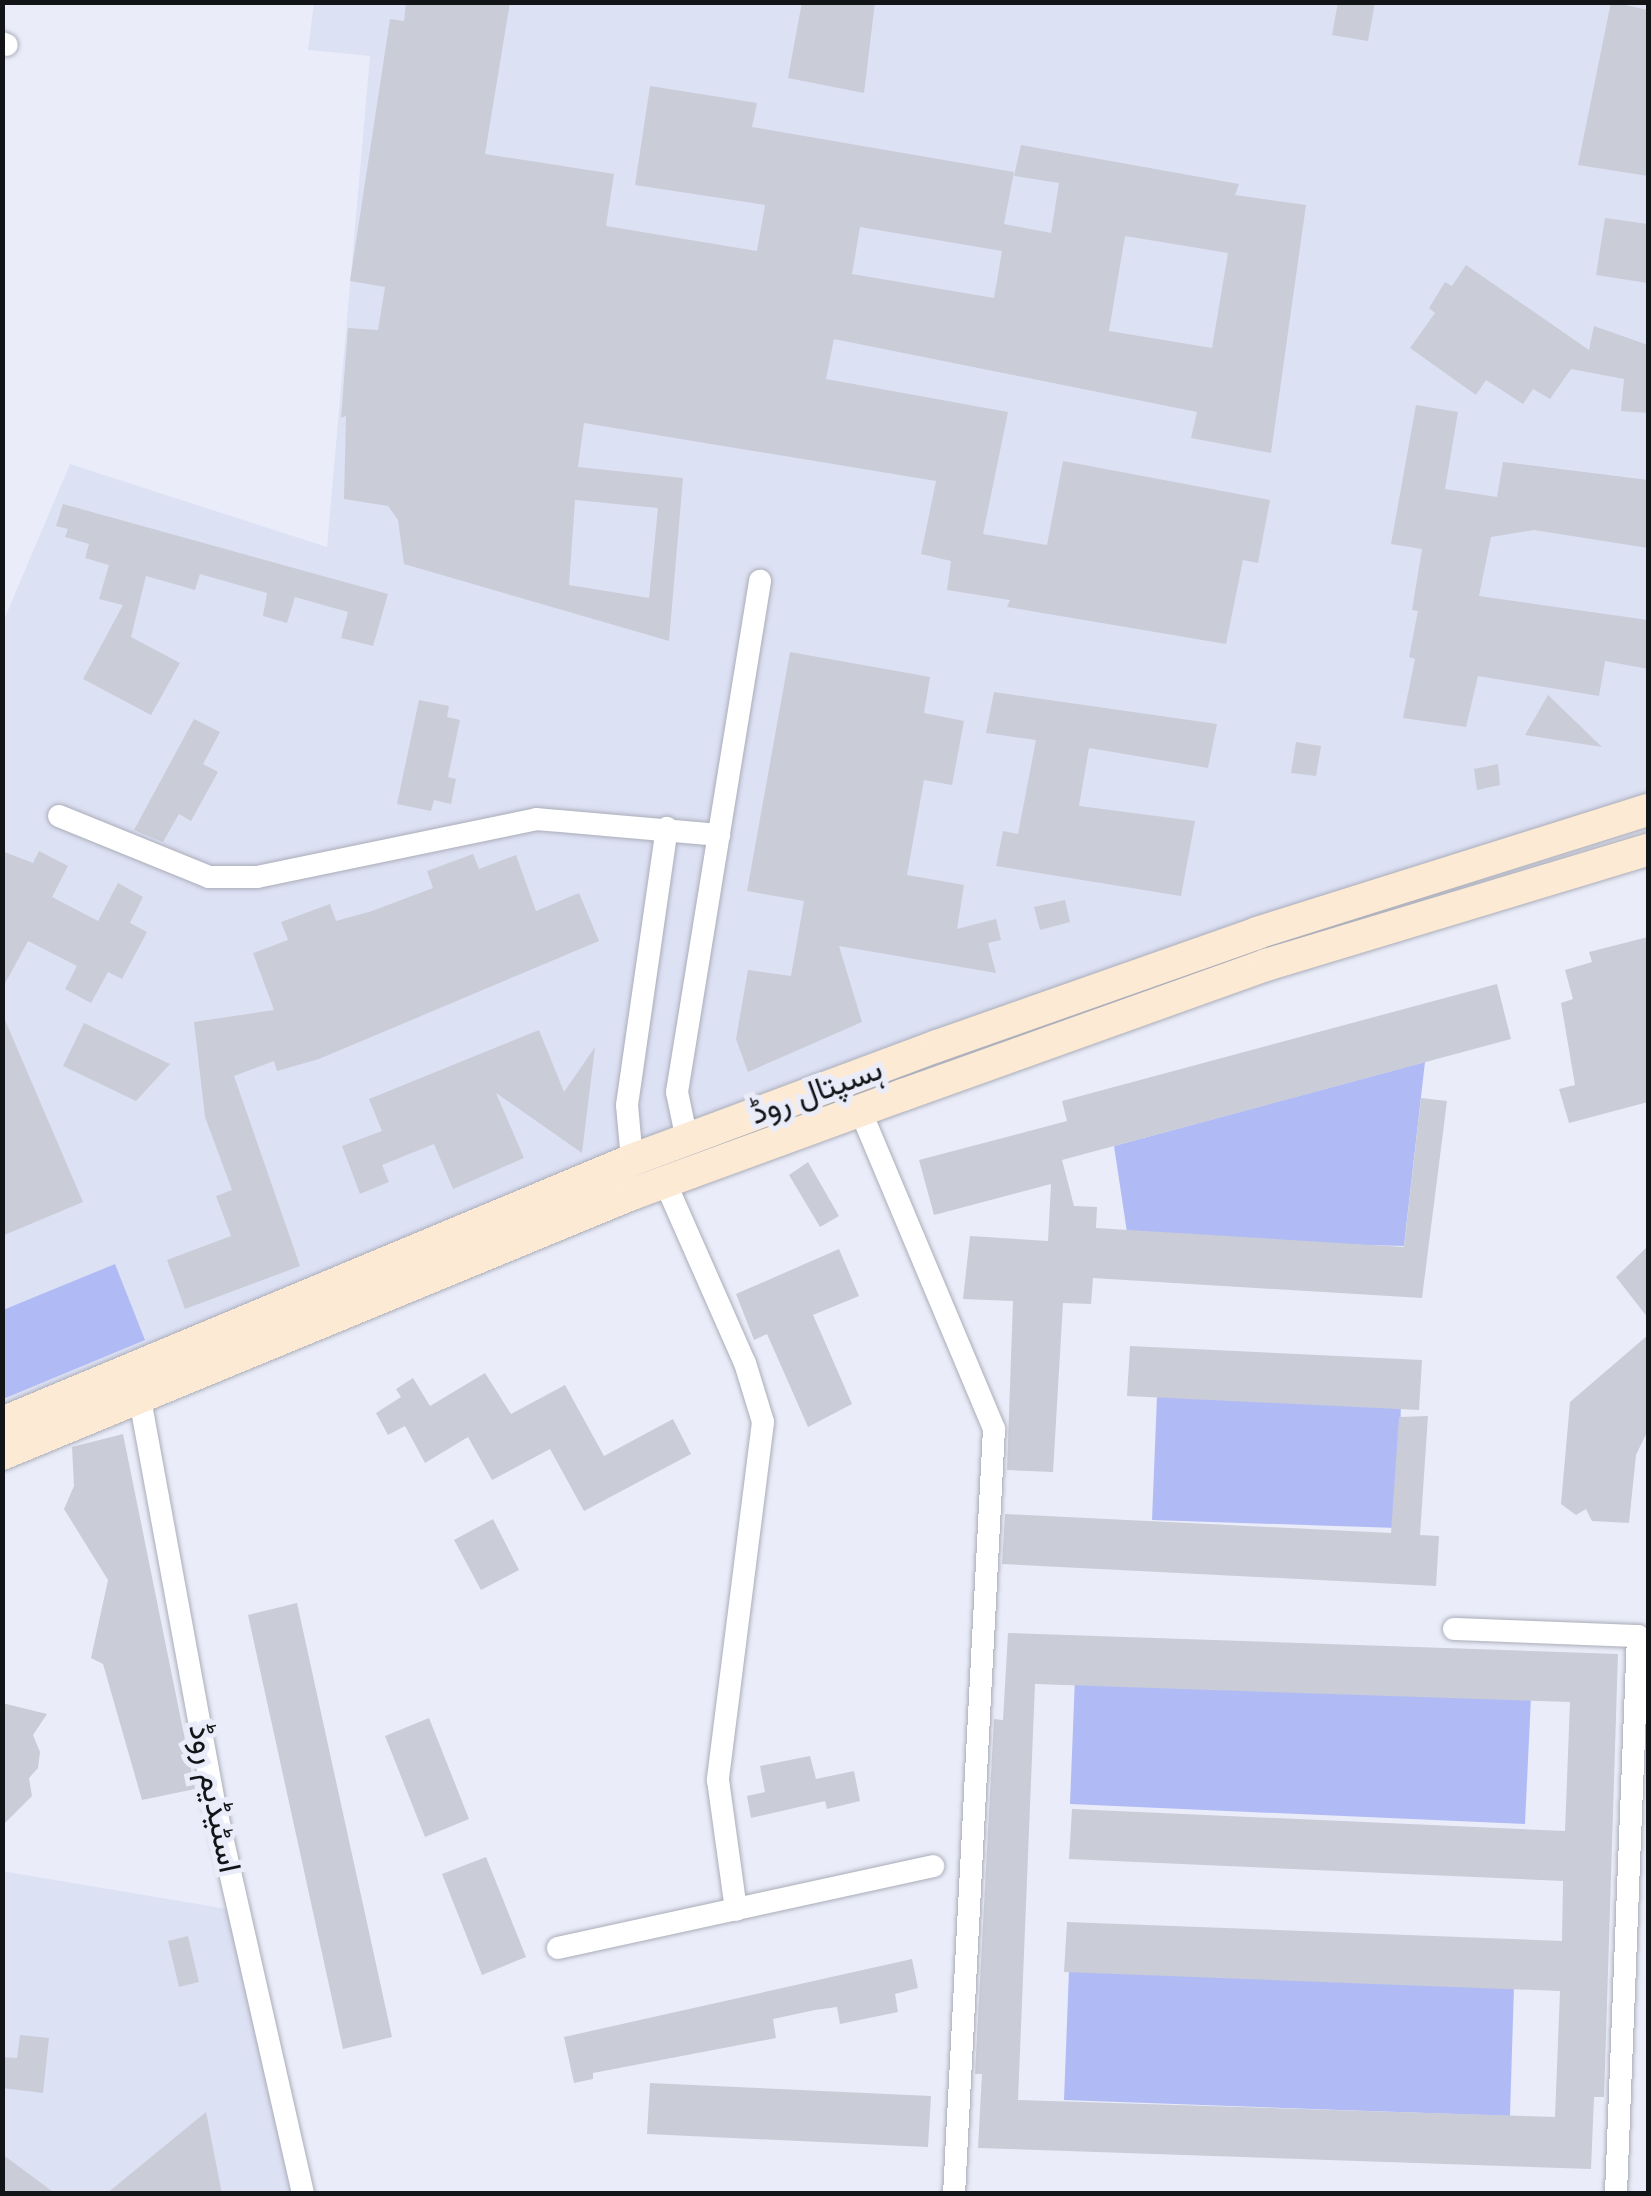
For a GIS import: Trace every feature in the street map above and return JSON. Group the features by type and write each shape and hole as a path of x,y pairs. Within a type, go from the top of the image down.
{"main road":[{"name":"ہسپتال روڈ","path":"2,1422 632,1160 1272,928 1648,810"},
{"name":"ہسپتال روڈ","path":"2,1454 665,1182 860,1110 1266,965 1648,850"}],"street":[{"path":"686,1140 677,1092 760,581"},
{"path":"59,816 209,877 257,877 503,822 667,828 719,835"},
{"path":"632,1160 627,1105 667,828"},
{"path":"860,1110 994,1429 954,2194"},
{"path":"665,1182 745,1363 764,1422 718,1780 736,1910"},
{"name":"اسٹیڈیم روڈ","path":"140,1399 215,1806 303,2194"},
{"path":"1454,1629 1638,1636 1616,2194"},
{"path":"558,1948 932,1866"}],"shaded area":[{"path":"314,3 1648,3 1648,810 1257,933 3,1419 3,622 70,464 327,547 370,56 308,50"},
{"path":"1425,1062 1404,1246 1128,1239 1114,1146"},
{"path":"115,1264 145,1340 3,1399 3,1310"},
{"path":"1157,1396 1401,1404 1397,1528 1152,1520"},
{"path":"1075,1677 1531,1697 1525,1824 1070,1804"},
{"path":"2,1871 239,1911 303,2193 3,2193"},
{"path":"1069,1970 1514,1986 1510,2116 1064,2100"}],"building":[{"path":"406,2 510,2 485,154 614,174 606,226 757,251 765,205 635,185 650,86 757,103 752,127 1014,172 1004,224 1051,233 1059,183 1014,176 1021,145 1239,184 1235,195 1306,205 1271,453 1191,438 1197,412 834,339 826,379 1008,412 983,534 1047,545 1063,461 1270,500 1258,563 1243,560 1226,644 1007,607 1010,600 947,590 951,561 921,554 936,481 584,423 578,467 683,478 669,641 404,564 398,520 388,506 344,499 346,416 341,418 348,328 378,330 385,287 350,281 390,19 404,21","holes":["860,227 1002,251 994,298 852,274","1125,236 1228,253 1212,348 1109,331","575,500 658,508 649,598 569,585"]},
{"path":"802,2 875,2 864,93 788,78"},
{"path":"1338,2 1375,2 1368,41 1332,35"},
{"path":"1611,2 1648,10 1648,176 1578,165"},
{"path":"1605,218 1648,224 1648,283 1596,275"},
{"path":"1466,265 1589,350 1594,326 1648,345 1648,413 1621,411 1624,379 1571,369 1550,399 1533,389 1523,404 1486,380 1476,395 1410,348 1435,313 1429,308 1445,282 1452,286"},
{"path":"1416,405 1458,412 1445,489 1497,497 1503,462 1648,480 1648,548 1534,530 1491,537 1479,596 1648,620 1648,669 1605,661 1599,696 1478,676 1466,727 1403,718 1415,659 1409,657 1418,611 1412,610 1422,549 1391,544"},
{"path":"63,504 388,594 373,646 341,638 348,612 295,597 287,623 263,616 267,593 200,574 195,590 146,576 131,637 180,663 151,715 83,679 123,605 99,599 109,565 85,558 89,544 65,537 68,529 56,526"},
{"path":"790,652 930,677 924,713 964,721 952,785 924,780 907,875 964,885 957,929 996,919 1001,940 988,943 996,973 839,946 862,1022 748,1072 736,1039 748,970 791,976 804,901 747,891"},
{"path":"994,692 1217,724 1208,768 1089,748 1079,806 1195,821 1181,896 996,866 1003,831 1018,834 1036,740 986,733"},
{"path":"1548,695 1602,747 1525,735"},
{"path":"419,700 449,706 447,717 460,720 448,777 456,779 451,804 434,800 431,811 397,804"},
{"path":"194,719 220,732 203,764 218,772 191,821 179,814 163,842 134,830"},
{"path":"1296,742 1321,746 1316,776 1291,773"},
{"path":"1498,764 1500,785 1477,790 1474,769"},
{"path":"2,851 33,863 39,851 68,866 52,897 98,921 118,883 143,897 130,923 147,932 122,979 108,972 91,1003 65,989 77,966 28,941 2,989"},
{"path":"473,854 479,869 516,855 536,911 579,893 599,941 319,1059 277,1071 274,1061 234,1076 300,1266 185,1309 167,1260 231,1236 216,1196 232,1190 205,1117 194,1022 274,1010 253,953 288,940 281,922 330,904 336,921 372,911 433,888 427,871"},
{"path":"1065,900 1070,922 1040,930 1034,907"},
{"path":"1648,937 1648,1102 1569,1123 1559,1089 1575,1085 1561,1003 1573,999 1565,970 1592,962 1589,952"},
{"path":"1497,984 1511,1039 1062,1160 1074,1206 1097,1207 1096,1228 1404,1247 1421,1098 1447,1101 1422,1298 1093,1278 1091,1304 1063,1303 1053,1472 1007,1470 1013,1301 963,1299 970,1236 1048,1241 1051,1184 934,1215 919,1160 1067,1121 1062,1101"},
{"path":"2,1013 83,1202 2,1236"},
{"path":"84,1023 170,1064 136,1101 63,1066"},
{"path":"539,1030 564,1092 595,1047 582,1153 496,1093 524,1158 453,1189 434,1144 382,1165 389,1182 360,1194 342,1146 382,1131 369,1099"},
{"path":"808,1162 839,1216 820,1227 789,1175"},
{"path":"1648,1246 1648,1318 1616,1277"},
{"path":"839,1249 859,1296 813,1315 852,1404 808,1427 767,1334 754,1340 736,1294"},
{"path":"1648,1335 1648,1430 1636,1455 1629,1523 1592,1521 1586,1509 1576,1515 1561,1504 1570,1402"},
{"path":"1130,1346 1422,1360 1419,1410 1127,1396"},
{"path":"485,1373 511,1414 565,1385 604,1456 673,1419 691,1454 584,1511 550,1449 492,1480 468,1437 425,1463 405,1426 388,1435 376,1413 401,1397 396,1389 413,1378 430,1406"},
{"path":"1428,1416 1420,1535 1439,1536 1436,1586 1002,1564 1005,1514 1391,1533 1399,1417"},
{"path":"123,1434 195,1789 142,1800 103,1664 91,1658 108,1580 64,1509 74,1486 72,1447"},
{"path":"493,1519 519,1570 481,1590 454,1540"},
{"path":"297,1603 392,2037 343,2049 248,1615"},
{"path":"1008,1633 1618,1654 1604,2097 1594,2097 1591,2169 978,2148 982,2074 975,2074 994,1719 1003,1720","holes":["1035,1684 1570,1702 1565,1831 1072,1809 1069,1859 1563,1881 1562,1941 1067,1922 1064,1972 1560,1991 1555,2117 1018,2100"]},
{"path":"2,1703 47,1714 33,1735 40,1752 38,1768 29,1778 32,1796 2,1826"},
{"path":"429,1718 469,1819 425,1837 385,1736"},
{"path":"810,1756 816,1779 854,1771 860,1801 827,1809 825,1801 751,1818 747,1796 765,1792 760,1766"},
{"path":"486,1857 526,1957 482,1975 442,1874"},
{"path":"188,1936 199,1982 179,1987 168,1941"},
{"path":"912,1959 918,1988 895,1994 898,2012 840,2024 837,2007 773,2019 776,2038 593,2073 593,2079 574,2083 564,2037"},
{"path":"20,2035 49,2038 43,2093 2,2088 2,2057 17,2058"},
{"path":"650,2083 931,2096 928,2147 647,2134"},
{"path":"206,2112 222,2194 106,2194"},
{"path":"2,2154 56,2194 2,2194"}]}
